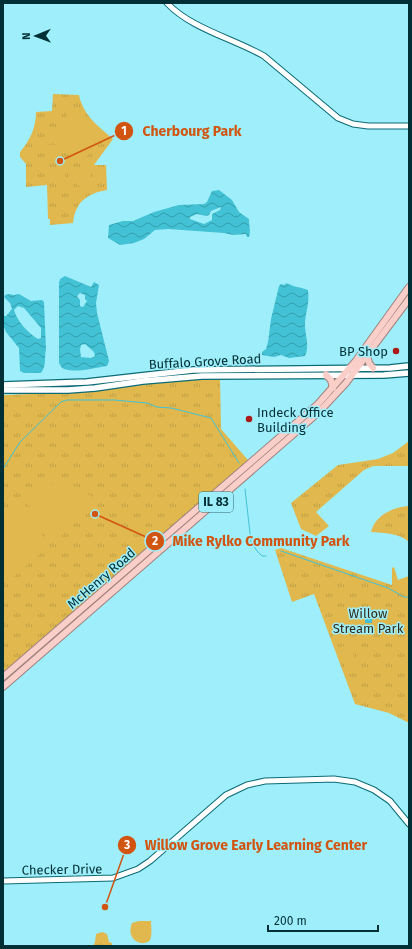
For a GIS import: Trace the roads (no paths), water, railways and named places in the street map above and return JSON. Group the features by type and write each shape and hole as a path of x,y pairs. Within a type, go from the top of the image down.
{"main road":[{"name":"McHenry Road","path":"3,677 296,423 333,388 350,368 409,287"},
{"name":"McHenry Road","path":"3,687 319,412 353,375 409,299"},
{"path":"367,355 369,363 373,368"},
{"name":"Buffalo Grove Road","path":"3,385 87,382 193,370 373,368 409,366"},
{"name":"Buffalo Grove Road","path":"3,390 68,390 182,377 409,373"},
{"path":"326,375 331,380 333,388"}],"street":[{"path":"167,3 174,11 186,19 264,56 338,118 354,124 368,126 409,126"},
{"name":"Checker Drive","path":"3,881 104,880 132,872 150,862 226,795 247,785 265,781 334,779 355,782 374,790 390,801 409,824"}],"water":[{"path":"219,190 232,200 239,212 249,219 249,237 247,237 246,234 233,235 168,229 155,230 144,239 134,243 120,245 108,238 109,225 123,221 133,221 154,212 179,205 204,204 207,202 212,191","holes":["221,207 220,210 212,214 212,220 204,224 190,219 190,217 197,214 206,216 209,215 211,211"]},
{"path":"65,276 91,287 94,282 99,285 96,303 97,313 109,361 107,366 84,370 67,370 62,368 59,363 60,279","holes":["80,293 85,295 85,299 87,301 83,307 80,306 80,300 77,296","85,344 94,352 95,356 91,358 81,357 81,345"]},
{"path":"286,283 308,290 305,325 307,344 305,356 289,358 281,355 274,357 262,355 262,352 266,349 268,342 271,319 279,286 281,284 285,285"},
{"path":"19,294 31,301 42,300 44,302 46,349 45,364 41,373 24,373 20,371 19,348 6,332 3,325 3,316 6,316 12,309 10,303 4,297 5,295","holes":["18,306 24,308 41,328 41,338 38,339 23,326 14,310"]},
{"path":"365,610 373,610 374,616 372,616 372,623 365,623"}],"waterway":[{"path":"3,469 20,442 61,402 67,400 114,400 147,403 157,407 171,408 211,418 239,463"},
{"path":"245,489 251,542 262,556 266,556"},
{"path":"281,551 388,588 404,597 409,597"}],"place":[{"name":"Cherbourg Park","path":"60,161"},
{"name":"BP Shop","path":"396,351"},
{"name":"Indeck Office Building","path":"249,419"},
{"name":"Mike Rylko Community Park","path":"95,514"},
{"name":"Willow Grove Early Learning Center","path":"105,907"}],"park label":[{"name":"Willow Stream Park","path":"368,620"}]}
